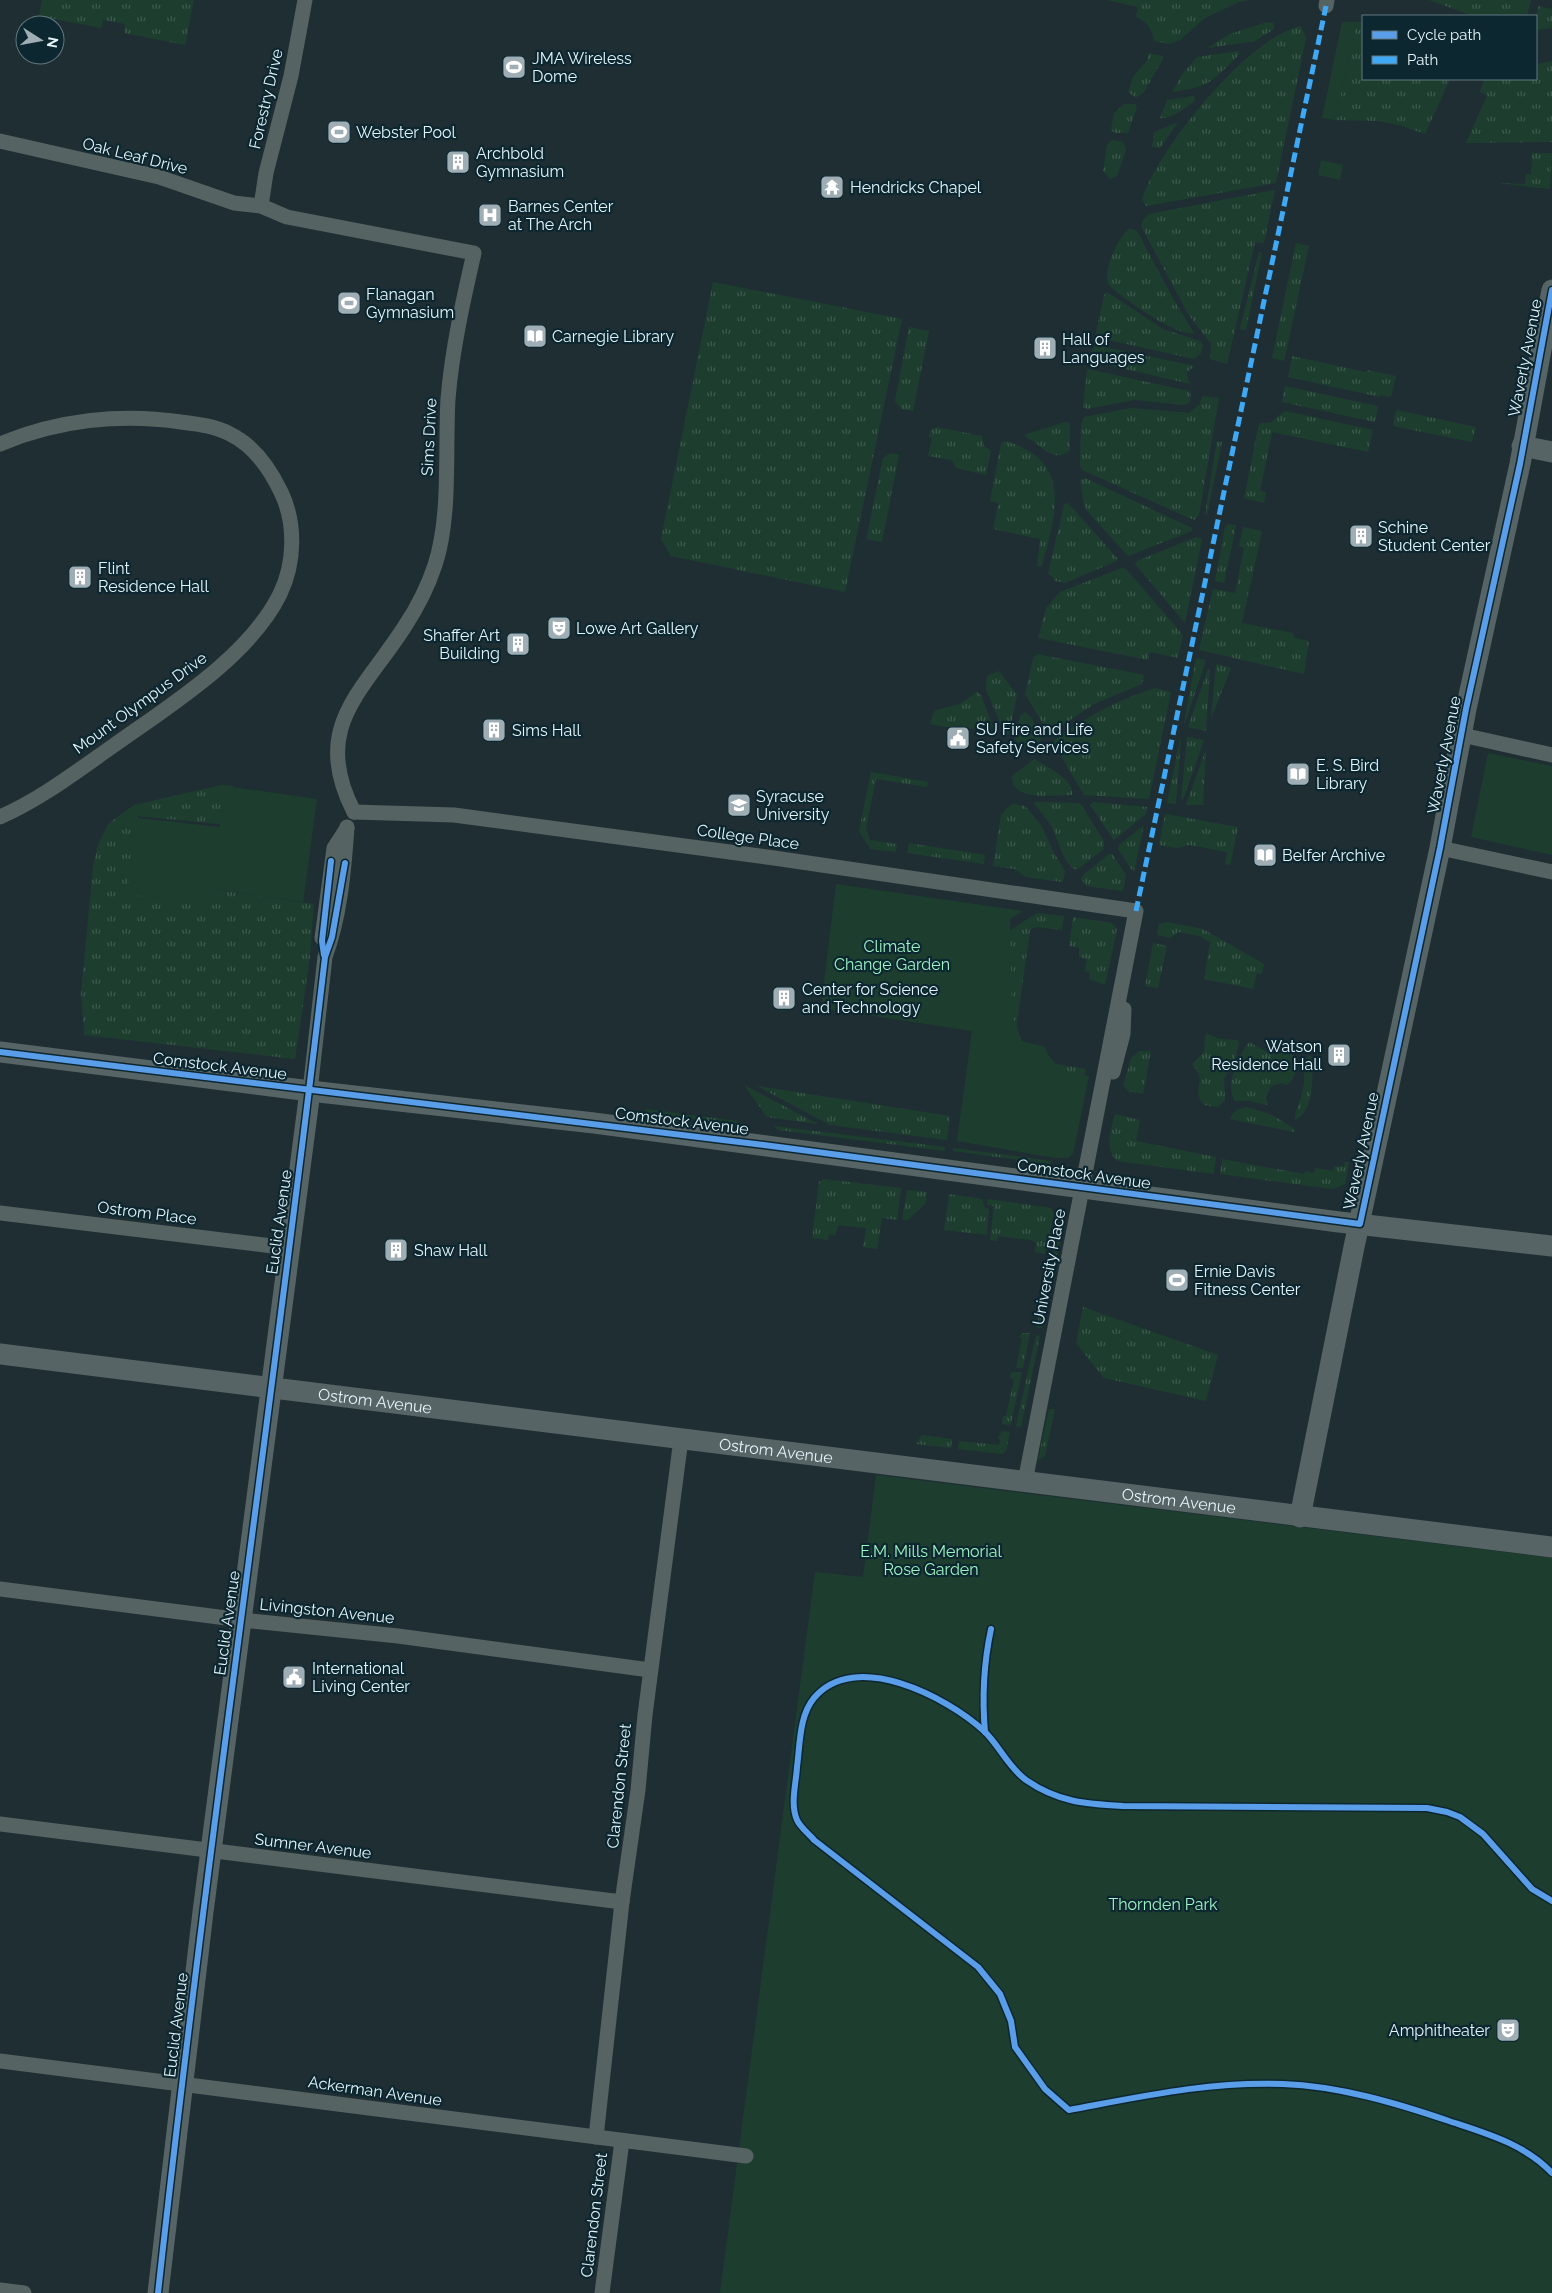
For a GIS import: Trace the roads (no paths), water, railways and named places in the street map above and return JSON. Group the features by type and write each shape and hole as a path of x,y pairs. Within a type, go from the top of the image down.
{"street":[{"name":"Forestry Drive","path":"261,206 266,173 290,76 305,0"},
{"name":"Oak Leaf Drive","path":"0,141 159,177 234,203 261,206"},
{"name":"Sims Drive","path":"261,206 286,217 474,253 454,346 448,398 442,536 435,564 406,626 356,695 344,715 338,738 337,755 340,779 344,793 354,812"},
{"name":"Waverly Avenue","path":"1300,1517 1440,848 1552,290"},
{"name":"Mount Olympus Drive","path":"0,444 16,437 64,425 116,417 150,417 205,425 230,434 256,454 275,478 291,518 291,556 280,593 259,627 217,670 171,705 55,786 0,817"},
{"path":"1522,446 1552,452"},
{"path":"1462,735 1552,755"},
{"name":"Euclid Avenue","path":"158,2293 211,1851 310,1091 325,957 332,937 345,864 347,827 354,812"},
{"name":"College Place","path":"354,812 454,815 1136,911"},
{"path":"1440,848 1552,872"},
{"name":"University Place","path":"1025,1482 1078,1219 1082,1187 1136,911"},
{"name":"Comstock Avenue","path":"0,1052 594,1124 1360,1224 1552,1246"},
{"name":"Ostrom Place","path":"0,1212 289,1248"},
{"name":"Ostrom Avenue","path":"0,1354 1552,1547"},
{"name":"Clarendon Street","path":"596,2137 622,1902 638,1790 650,1670 681,1439"},
{"name":"Livingston Avenue","path":"0,1589 242,1620 398,1636 650,1670"},
{"name":"Sumner Avenue","path":"0,1824 622,1902"},
{"name":"Ackerman Avenue","path":"0,2061 746,2156"},
{"name":"Clarendon Street","path":"602,2293 622,2141"},
{"path":"0,2290 24,2293"}],"place":[{"name":"JMA Wireless Dome","path":"514,67"},
{"name":"Webster Pool","path":"339,132"},
{"name":"Archbold Gymnasium","path":"458,162"},
{"name":"Hendricks Chapel","path":"832,187"},
{"name":"Barnes Center at The Arch","path":"490,215"},
{"name":"Flanagan Gymnasium","path":"349,303"},
{"name":"Carnegie Library","path":"535,336"},
{"name":"Hall of Languages","path":"1045,348"},
{"name":"Schine Student Center","path":"1361,536"},
{"name":"Flint Residence Hall","path":"80,577"},
{"name":"Lowe Art Gallery","path":"559,628"},
{"name":"Shaffer Art Building","path":"518,644"},
{"name":"Sims Hall","path":"494,730"},
{"name":"SU Fire and Life Safety Services","path":"958,738"},
{"name":"E. S. Bird Library","path":"1298,774"},
{"name":"Syracuse University","path":"739,805"},
{"name":"Belfer Archive","path":"1265,855"},
{"name":"Center for Science and Technology","path":"784,998"},
{"name":"Watson Residence Hall","path":"1339,1055"},
{"name":"Shaw Hall","path":"396,1250"},
{"name":"Ernie Davis Fitness Center","path":"1177,1280"},
{"name":"International Living Center","path":"294,1677"},
{"name":"Amphitheater","path":"1508,2030"}],"park label":[{"name":"Climate Change Garden","path":"892,955"},
{"name":"E.M. Mills Memorial Rose Garden","path":"931,1560"},
{"name":"Thornden Park","path":"1163,1904"}]}
